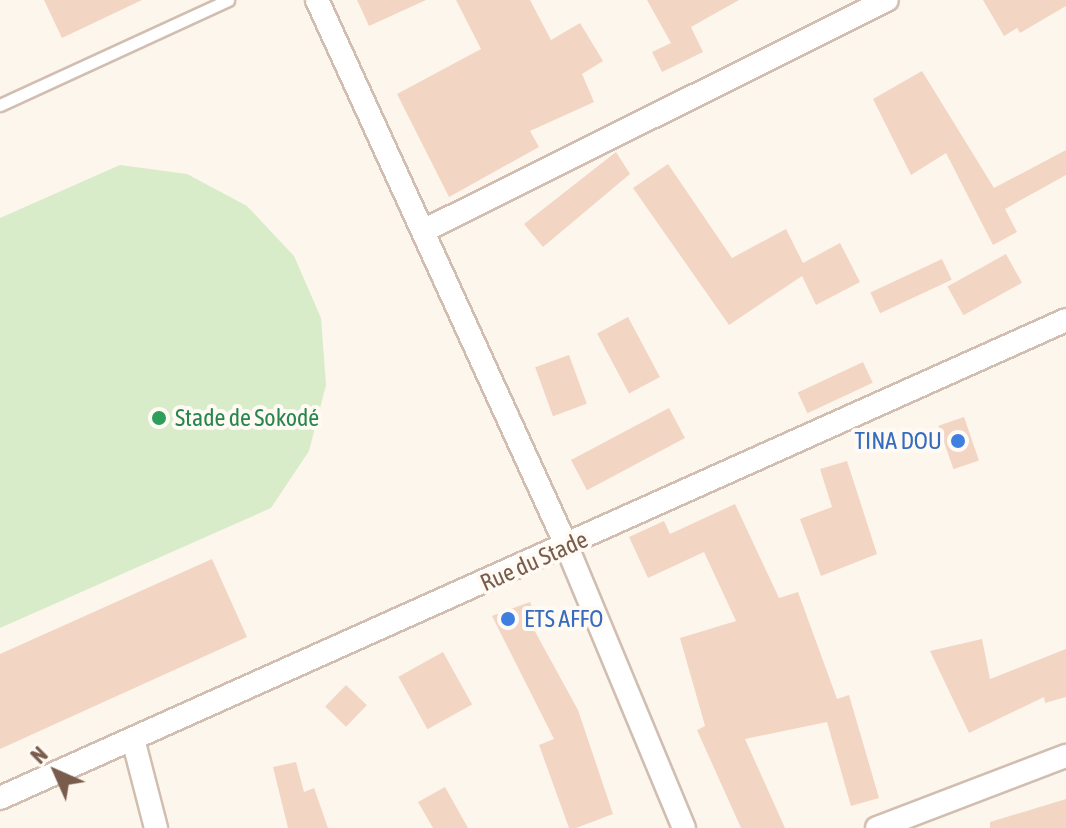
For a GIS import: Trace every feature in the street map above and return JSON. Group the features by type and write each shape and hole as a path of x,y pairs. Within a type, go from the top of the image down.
{"street":[{"path":"317,0 567,547 684,828"},
{"path":"423,231 887,0"},
{"name":"Rue du Stade","path":"0,798 567,547 1066,320"},
{"path":"133,739 156,828"},
{"path":"877,828 1066,756"}],"lane":[{"path":"0,105 228,0"}],"green space":[{"name":"Stade de Sokodé","path":"120,165 187,174 247,206 294,256 321,318 326,385 309,451 271,508 0,628 0,218"}],"building":[{"path":"44,0 142,0 62,38"},
{"path":"357,0 426,0 369,26"},
{"path":"456,0 530,0 551,40 580,23 603,61 582,74 594,102 530,131 539,147 449,197 397,94 481,49"},
{"path":"647,0 739,0 691,27 703,52 662,72 652,52 671,43"},
{"path":"983,0 1066,0 1066,6 1020,33 1017,28 1004,36"},
{"path":"922,71 994,188 1066,150 1066,175 1005,209 1017,232 993,245 946,153 911,175 873,99"},
{"path":"616,152 630,174 543,247 524,224"},
{"path":"668,164 732,258 786,229 803,263 840,243 860,282 816,305 802,276 729,325 633,188"},
{"path":"1006,254 1022,283 963,315 947,286"},
{"path":"942,259 952,280 880,313 870,292"},
{"path":"628,317 660,377 629,393 597,333"},
{"path":"569,355 587,404 553,416 535,367"},
{"path":"863,362 873,383 807,413 798,392"},
{"path":"669,408 685,438 587,490 571,460"},
{"path":"964,417 979,460 953,469 938,426"},
{"path":"847,461 877,554 821,576 800,519 832,507 820,469"},
{"path":"735,504 779,598 798,592 837,699 849,695 879,798 851,806 827,722 745,739 785,828 741,828 697,730 705,726 680,638 736,621 704,552 648,578 629,537 664,521 670,534"},
{"path":"212,559 247,637 0,749 0,654"},
{"path":"530,602 538,623 532,626 578,710 613,814 576,828 569,828 539,745 554,739 492,616"},
{"path":"982,639 990,679 1066,649 1066,697 1045,703 1044,697 969,733 930,651"},
{"path":"443,652 472,704 427,729 398,677"},
{"path":"346,685 367,705 346,727 325,707"},
{"path":"296,762 304,792 314,788 328,828 288,828 273,767"},
{"path":"445,787 468,828 433,828 418,802"},
{"path":"1066,799 1066,828 990,828 990,822"}],"place":[{"name":"Stade de Sokodé","path":"159,418"},
{"name":"TINA DOU","path":"958,441"},
{"name":"ETS AFFO","path":"508,619"}]}
